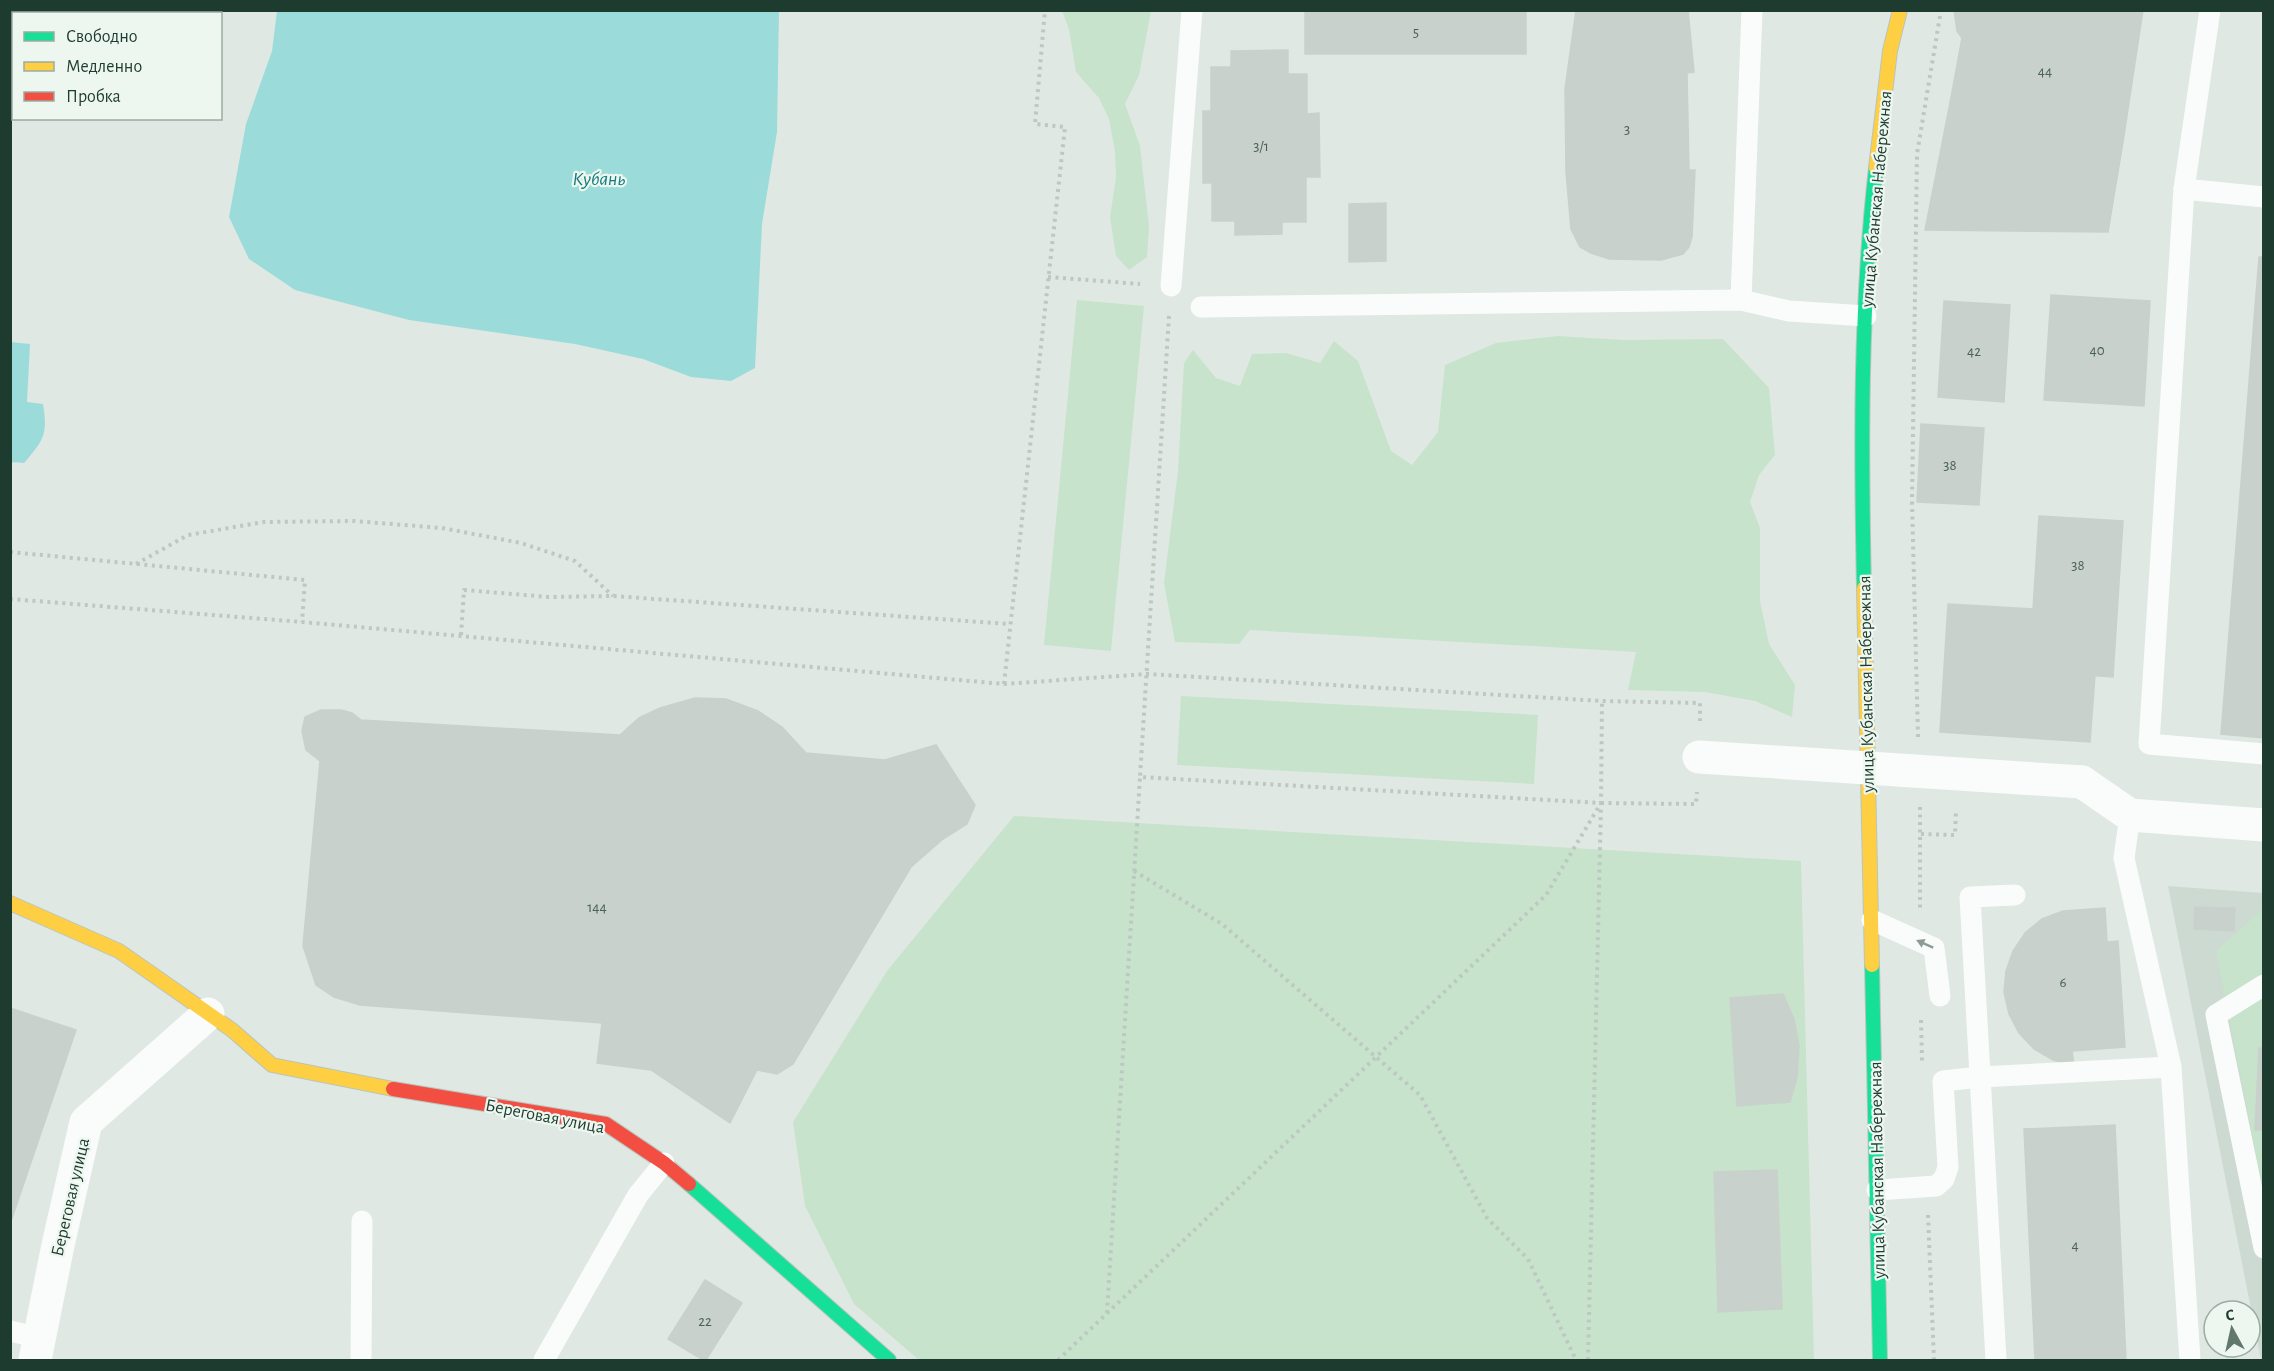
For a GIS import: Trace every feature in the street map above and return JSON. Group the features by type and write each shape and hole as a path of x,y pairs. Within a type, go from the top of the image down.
{"main road":[{"name":"улица Кубанская Набережная","path":"1880,1360 1862,488 1866,316 1872,206 1890,51 1900,10"},
{"name":"Береговая улица","path":"10,903 119,951 232,1030 272,1065 381,1087 606,1124 664,1163 890,1360"}],"street":[{"path":"1699,757 2082,782 2130,815 2264,825"},
{"name":"Береговая улица","path":"29,1343 86,1122 208,1014"}],"lane":[{"path":"1171,286 1192,10"},
{"path":"1741,300 1752,10"},
{"path":"2210,10 2184,189 2149,744 2264,754"},
{"path":"2184,189 2264,197"},
{"path":"1201,307 1741,300 1789,311 1866,316"},
{"path":"2130,815 2124,858 2170,1067 2190,1360"},
{"path":"1996,1360 1970,897 2015,895"},
{"path":"1872,920 1934,948 1940,996"},
{"path":"2264,985 2216,1015 2264,1248"},
{"path":"1877,1190 1936,1186 1944,1179 1948,1167 1942,1081 2170,1067"},
{"path":"544,1360 638,1195 664,1163"},
{"path":"361,1360 362,1221"}],"path":[{"path":"1004,684 1065,127 1035,124 1045,10"},
{"path":"1918,740 1912,502 1917,154 1941,10"},
{"path":"1048,277 1171,286 1107,1313"},
{"path":"136,564 188,535 264,522 354,521 442,528 521,543 575,561 613,596"},
{"path":"10,552 305,580 302,622"},
{"path":"460,635 464,590 549,597 613,596 1009,624"},
{"path":"10,599 460,635 1004,684 1147,674 1602,701 1700,703"},
{"path":"1588,1360 1602,701"},
{"path":"1140,777 1601,803 1696,804"},
{"path":"1920,799 1920,942"},
{"path":"1058,1360 1546,895 1601,803"},
{"path":"1921,834 1955,835"},
{"path":"1134,871 1222,924 1420,1095 1487,1218 1528,1259 1576,1360"},
{"path":"1920,1011 1923,1070"},
{"path":"1927,1187 1934,1360"}],"shaded area":[{"path":"2168,886 2263,893 2263,1360 2261,1359 2262,1299 2249,1299"}],"green space":[{"path":"1062,11 1151,11 1139,75 1125,104 1140,146 1149,226 1147,257 1129,270 1116,256 1110,217 1116,178 1115,151 1109,119 1099,98 1076,72 1069,29"},
{"path":"1077,300 1144,306 1111,651 1044,645"},
{"path":"1558,336 1624,340 1723,339 1769,388 1775,455 1759,475 1750,502 1760,528 1760,601 1769,644 1795,685 1792,717 1755,701 1705,692 1628,690 1636,652 1250,630 1239,644 1175,642 1164,583 1178,471 1184,363 1193,350 1216,378 1240,386 1252,354 1286,353 1320,363 1334,341 1358,361 1391,451 1412,465 1438,432 1445,365 1496,343"},
{"path":"1181,696 1538,715 1534,784 1177,765"},
{"path":"1014,816 1801,861 1814,1360 919,1360 854,1304 805,1206 793,1122 887,971"},
{"path":"2263,909 2263,1190 2216,951"}],"water":[{"name":"Кубань","path":"277,11 779,11 777,132 762,224 755,368 731,381 691,377 643,359 575,344 409,320 295,290 249,259 229,217 246,124 272,51"},
{"path":"10,342 30,344 27,402 43,404 45,423 43,436 24,463 11,462"}],"building":[{"path":"1305,10 1526,10 1526,54 1305,54"},
{"path":"1576,10 1688,10 1694,72 1687,73 1689,170 1695,170 1692,237 1689,247 1683,254 1661,260 1609,259 1580,247 1571,229 1566,172 1565,89"},
{"path":"1954,10 2143,10 2123,142 1950,103 1962,38 1957,31"},
{"path":"1288,50 1288,74 1307,74 1307,114 1319,113 1320,177 1306,177 1306,222 1282,222 1282,234 1235,235 1235,221 1212,221 1212,183 1203,183 1203,111 1211,111 1211,67 1231,67 1231,51"},
{"path":"1950,103 2123,142 2108,232 1925,230"},
{"path":"1386,203 1386,261 1349,262 1349,204"},
{"path":"2259,257 2264,257 2264,738 2221,734"},
{"path":"2051,295 2150,301 2144,406 2044,400"},
{"path":"1944,301 2010,305 2004,402 1938,397"},
{"path":"1921,424 1984,428 1979,505 1917,502"},
{"path":"2039,516 2123,521 2113,677 2029,671"},
{"path":"1948,604 2033,609 2029,671 2095,675 2090,742 1940,732"},
{"path":"695,698 726,699 758,711 782,727 806,753 885,760 936,745 975,805 967,824 943,839 911,867 793,1064 777,1074 757,1070 730,1123 651,1070 597,1063 602,1023 360,1005 334,997 316,985 303,946 320,761 306,750 302,731 305,717 321,710 341,710 352,713 361,720 620,735 639,718 660,708"},
{"path":"2195,907 2235,908 2234,931 2194,929"},
{"path":"2105,908 2107,942 2118,941 2125,1047 2072,1051 2074,1066 2053,1060 2034,1049 2019,1033 2009,1014 2004,992 2006,971 2013,951 2025,933 2042,919 2063,911"},
{"path":"1783,994 1794,1019 1799,1046 1797,1077 1790,1102 1737,1106 1730,998"},
{"path":"10,1008 76,1030 10,1224"},
{"path":"2259,1048 2264,1049 2264,1130 2255,1130"},
{"path":"2115,1125 2126,1360 2035,1360 2024,1129"},
{"path":"1777,1170 1782,1309 1718,1312 1714,1172"},
{"path":"705,1280 742,1303 706,1360 703,1360 668,1339"}],"traffic: fast":[{"path":"1864,588 1862,483 1864,325 1876,168"},
{"path":"1872,965 1880,1360"},
{"path":"689,1184 889,1360"}],"traffic: slow":[{"path":"1876,168 1890,51 1900,10"},
{"path":"1864,588 1872,965"},
{"path":"10,903 119,951 232,1030 272,1065 393,1089"}],"traffic: jam":[{"path":"393,1089 606,1124 664,1163 689,1184"}]}
